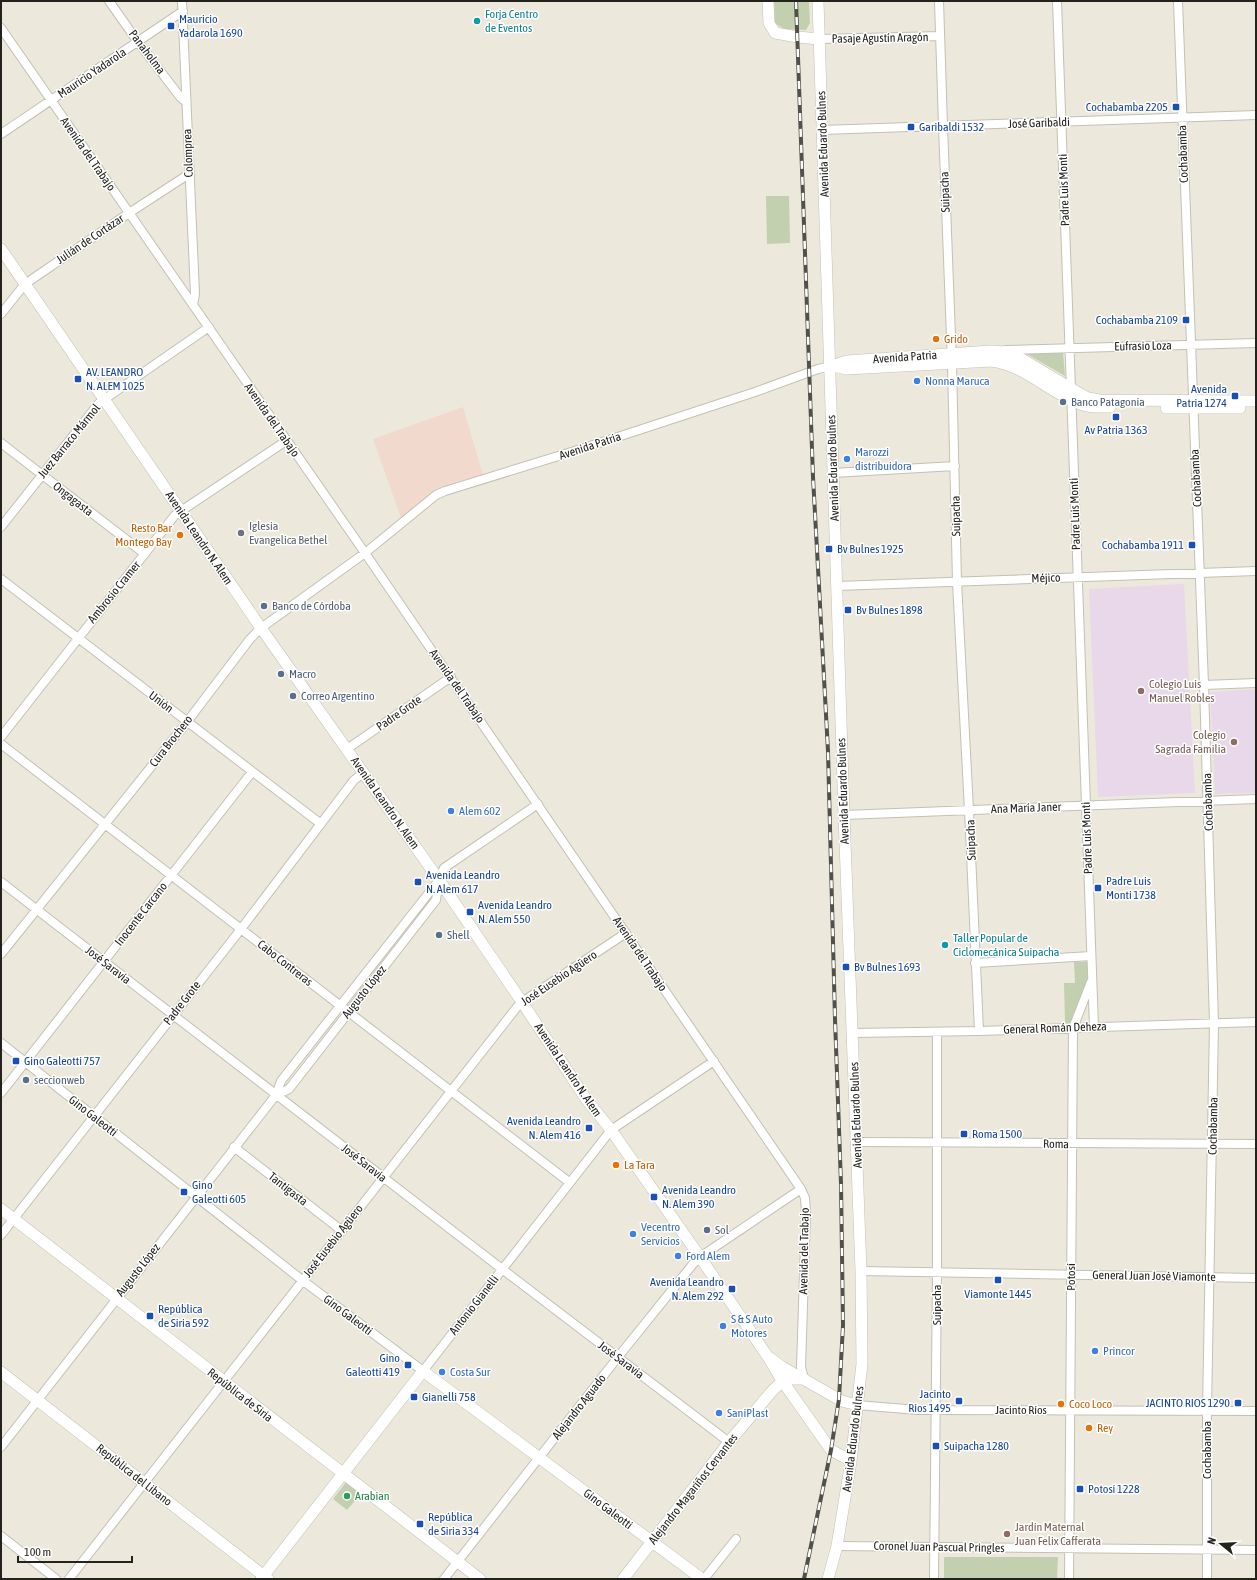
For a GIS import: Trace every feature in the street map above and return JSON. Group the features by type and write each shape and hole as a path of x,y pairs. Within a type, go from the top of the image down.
{"main road":[{"path":"768,1 769,23 775,33 820,39"},
{"name":"Avenida Eduardo Bulnes","path":"818,1 844,815 857,1142 862,1364 851,1461 837,1546 828,1579"},
{"name":"Avenida Leandro N. Alem","path":"1,249 260,628 439,880 586,1099 611,1130 700,1257 768,1357 783,1382 832,1450 851,1461"},
{"name":"Avenida Patria","path":"952,359 991,351 1013,354 1022,364 1071,400 1093,407 1256,401"},
{"name":"Avenida Patria","path":"830,366 847,361 952,359 1003,362 1022,364 1088,398 1100,400 1192,404 1256,409"},
{"name":"República de Siria","path":"1,1209 223,1382 480,1579"},
{"name":"Avenida Leandro N. Alem","path":"768,1357 782,1367 842,1401 858,1405"},
{"name":"Gino Galeotti","path":"423,1371 703,1579"},
{"name":"Antonio Gianelli","path":"264,1578 423,1371"},
{"name":"República del Libano","path":"1,1372 264,1578"},
{"path":"783,1382 804,1379"},
{"name":"Alejandro Magariños Cervantes","path":"624,1579 729,1442 773,1390 783,1382"}],"street":[{"name":"Panaholma","path":"110,1 138,42 181,98 186,102"},
{"name":"Colomprea","path":"182,1 195,294 193,305"},
{"name":"Suipacha","path":"939,1 952,359 957,582 979,1031"},
{"name":"Padre Luis Monti","path":"1057,1 1094,1027"},
{"name":"Cochabamba","path":"1178,1 1192,404 1204,685 1214,1023 1207,1410 1207,1579"},
{"name":"Mauricio Yadarola","path":"1,134 183,11"},
{"name":"Avenida del Trabajo","path":"1,28 209,327 286,441 366,553 801,1189 805,1198 806,1213 802,1367 804,1379"},
{"name":"Pasaje Agustín Aragón","path":"820,39 940,36"},
{"name":"José Garibaldi","path":"822,130 1256,115"},
{"name":"Julián de Cortázar","path":"1,314 25,284 189,174"},
{"name":"Juez Barraco Mármol","path":"1,526 103,399 209,327"},
{"name":"Eufrasio Loza","path":"991,351 1256,343"},
{"path":"1022,364 1029,349"},
{"name":"Avenida Patria","path":"366,553 436,495 445,491 588,447 755,392 818,368 830,366"},
{"name":"Ambrosio Cramer","path":"1,737 175,516 286,441"},
{"name":"Ongagasta","path":"1,443 144,554"},
{"path":"833,473 955,466"},
{"name":"Cura Brochero","path":"1,954 187,722 260,628 366,553"},
{"name":"Méjico","path":"837,586 1256,571"},
{"name":"Unión","path":"1,579 321,824"},
{"name":"Padre Grote","path":"347,749 451,677"},
{"path":"1204,685 1256,683"},
{"name":"Cabo Contreras","path":"1,744 340,1007 569,1182"},
{"name":"Inocente Carcano","path":"1,1093 252,772"},
{"name":"Padre Grote","path":"1,1235 241,929 354,780 364,773"},
{"name":"Ana María Janer","path":"844,815 1256,799"},
{"name":"Augusto López","path":"276,1095 289,1089 436,900 439,880 444,868 538,804"},
{"name":"Augusto López","path":"1,1447 276,1095 281,1081 439,880"},
{"name":"José Saravia","path":"1,882 502,1269 729,1442"},
{"name":"José Eusebio Agüero","path":"69,1579 341,1230 522,1002 626,933"},
{"path":"976,963 1091,956"},
{"name":"Potosí","path":"1069,1579 1073,1028 1092,980"},
{"name":"General Román Deheza","path":"853,1033 979,1031 1256,1022"},
{"name":"Suipacha","path":"934,1579 937,1273 937,1032"},
{"name":"Gino Galeotti","path":"1,1043 302,1280 423,1371"},
{"name":"Antonio Gianelli","path":"423,1371 611,1130 714,1061"},
{"name":"Roma","path":"857,1142 1256,1144"},
{"name":"Tantigasta","path":"234,1147 341,1230"},
{"name":"Alejandro Aguado","path":"444,1579 618,1357 700,1257 801,1189"},
{"name":"General Juan José Viamonte","path":"861,1271 1256,1278"},
{"name":"Jacinto Ríos","path":"858,1405 918,1410 1256,1411"},
{"path":"1,1536 56,1579"},
{"path":"703,1579 736,1539"},
{"name":"Coronel Juan Pascual Pringles","path":"837,1546 1256,1550"}],"shaded area":[{"path":"463,407 483,475 458,481 435,490 401,518 373,439"},
{"name":"Colegio Luis Manuel Robles","path":"1184,584 1195,793 1098,797 1089,589"},
{"name":"Colegio Sagrada Familia","path":"1256,689 1256,793 1215,794 1210,692"}],"green space":[{"path":"774,1 809,1 810,23 806,30 784,29 775,23"},
{"path":"766,196 789,196 790,243 767,244"},
{"path":"1063,352 1065,376 1027,354"},
{"path":"1074,962 1088,962 1091,979 1072,1023 1065,1023 1064,983 1075,983"},
{"name":"Arabian","path":"346,1482 362,1493 347,1510 333,1499"},
{"path":"944,1557 1058,1557 1057,1579 944,1579"}],"railway":[{"path":"796,1 813,477 828,751 841,1184 843,1325 839,1399 831,1450 804,1579"}],"place":[{"name":"Forja Centro de Eventos","path":"477,21"},
{"name":"Mauricio Yadarola 1690","path":"171,26"},
{"name":"Cochabamba 2205","path":"1176,107"},
{"name":"Garibaldi 1532","path":"911,127"},
{"name":"Cochabamba 2109","path":"1186,320"},
{"name":"Grido","path":"936,339"},
{"name":"AV. LEANDRO N. ALEM 1025","path":"78,379"},
{"name":"Nonna Maruca","path":"917,381"},
{"name":"Avenida Patria 1274","path":"1235,396"},
{"name":"Banco Patagonia","path":"1063,402"},
{"name":"Av Patria 1363","path":"1116,417"},
{"name":"Marozzi distribuidora","path":"847,459"},
{"name":"Iglesia Evangelica Bethel","path":"241,533"},
{"name":"Resto Bar Montego Bay","path":"180,535"},
{"name":"Cochabamba 1911","path":"1192,545"},
{"name":"Bv Bulnes 1925","path":"829,549"},
{"name":"Banco de Córdoba","path":"264,606"},
{"name":"Bv Bulnes 1898","path":"848,610"},
{"name":"Macro","path":"281,674"},
{"name":"Colegio Luis Manuel Robles","path":"1141,691"},
{"name":"Correo Argentino","path":"293,696"},
{"name":"Colegio Sagrada Familia","path":"1234,742"},
{"name":"Alem 602","path":"451,811"},
{"name":"Avenida Leandro N. Alem 617","path":"418,882"},
{"name":"Padre Luis Monti 1738","path":"1098,888"},
{"name":"Avenida Leandro N. Alem 550","path":"470,912"},
{"name":"Shell","path":"439,935"},
{"name":"Taller Popular de Ciclomecánica Suipacha","path":"945,945"},
{"name":"Bv Bulnes 1693","path":"846,967"},
{"name":"Gino Galeotti 757","path":"16,1061"},
{"name":"seccionweb","path":"26,1080"},
{"name":"Avenida Leandro N. Alem 416","path":"589,1128"},
{"name":"Roma 1500","path":"964,1134"},
{"name":"La Tara","path":"616,1165"},
{"name":"Gino Galeotti 605","path":"184,1192"},
{"name":"Avenida Leandro N. Alem 390","path":"654,1197"},
{"name":"Sol","path":"707,1230"},
{"name":"Vecentro Servicios","path":"633,1234"},
{"name":"Ford Alem","path":"678,1256"},
{"name":"Viamonte 1445","path":"998,1280"},
{"name":"Avenida Leandro N. Alem 292","path":"732,1289"},
{"name":"República de Siria 592","path":"150,1316"},
{"name":"S & S Auto Motores","path":"723,1326"},
{"name":"Princor","path":"1095,1351"},
{"name":"Gino Galeotti 419","path":"408,1365"},
{"name":"Costa Sur","path":"442,1372"},
{"name":"Gianelli 758","path":"414,1397"},
{"name":"Jacinto Ríos 1495","path":"959,1401"},
{"name":"JACINTO RIOS 1290","path":"1238,1403"},
{"name":"Coco Loco","path":"1061,1404"},
{"name":"SaniPlast","path":"719,1413"},
{"name":"Rey","path":"1089,1428"},
{"name":"Suipacha 1280","path":"936,1446"},
{"name":"Potosí 1228","path":"1080,1489"},
{"name":"Arabian","path":"347,1496"},
{"name":"República de Siria 334","path":"420,1524"},
{"name":"Jardín Maternal Juan Felix Cafferata","path":"1007,1534"}]}
